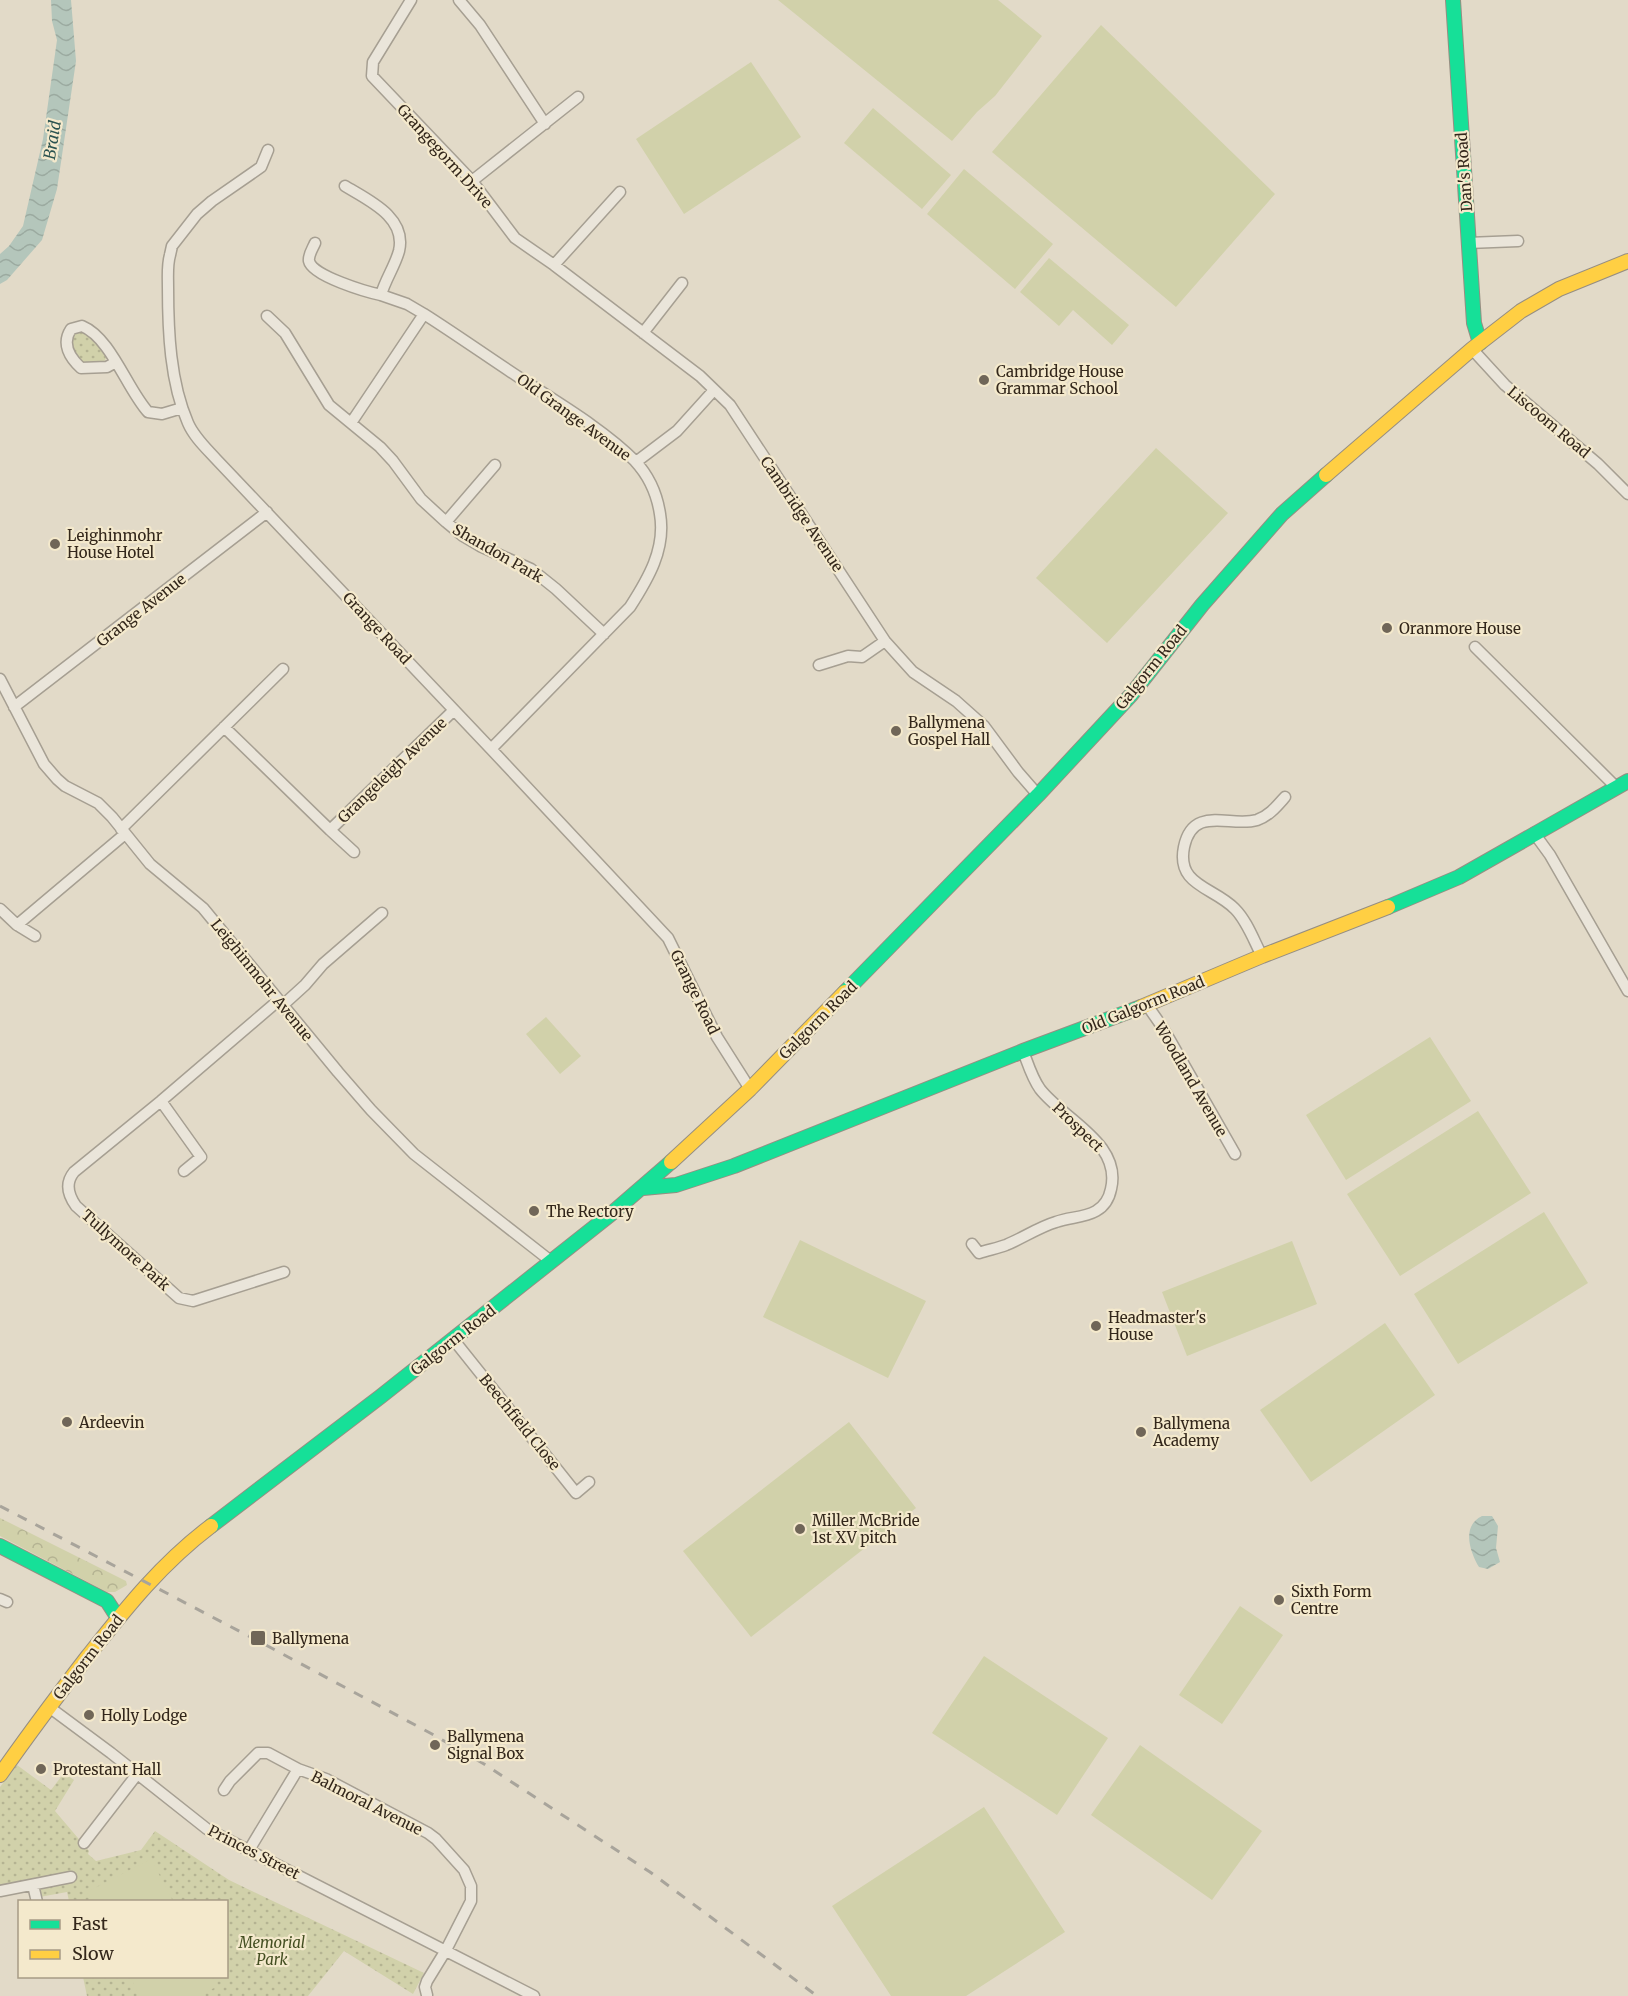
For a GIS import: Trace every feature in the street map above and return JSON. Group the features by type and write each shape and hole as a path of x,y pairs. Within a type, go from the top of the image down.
{"main road":[{"name":"Dan's Road","path":"1453,0 1476,346"},
{"name":"Galgorm Road","path":"0,1775 118,1618 156,1572 182,1548 552,1262 643,1188 750,1089 1038,795 1131,695 1202,605 1282,514 1476,346 1521,311 1559,289 1628,261"},
{"name":"Old Galgorm Road","path":"643,1188 676,1185 734,1166 1023,1051 1147,1005 1262,956 1359,920 1459,877 1622,784"},
{"path":"0,1546 107,1601 132,1602"},
{"path":"107,1601 118,1618"}],"street":[{"name":"Grangegorm Drive","path":"411,0 373,62 372,76 472,181 515,238 700,376 714,390"},
{"path":"459,0 480,25 545,124"},
{"path":"472,181 578,97"},
{"name":"Grange Road","path":"268,150 261,167 197,214 172,246 168,261 168,318 175,380 182,408 198,439 668,938 717,1037 750,1089"},
{"path":"345,186 388,213 399,237 399,251 381,295"},
{"path":"554,265 620,192"},
{"path":"1468,243 1518,241"},
{"name":"Old Grange Avenue","path":"315,243 309,261 312,266 339,281 407,304 558,403 636,462 648,478 656,495 662,528 659,546 646,582 630,607 491,749"},
{"path":"643,333 682,283"},
{"path":"351,423 424,314"},
{"name":"Shandon Park","path":"267,316 285,333 323,398 338,414 380,447 421,499 471,541 537,574 604,633"},
{"path":"116,362 107,367 81,368 69,353 66,343 67,334 76,326 89,329 116,362 147,412 162,414 182,408"},
{"name":"Liscoom Road","path":"1476,346 1505,385 1598,464 1628,494"},
{"path":"636,462 677,431 714,390"},
{"name":"Cambridge Avenue","path":"714,390 730,405 885,640 913,672 956,701 984,726 1038,795"},
{"name":"Shandon Park","path":"446,522 495,465"},
{"name":"Grange Avenue","path":"14,707 267,512"},
{"path":"819,665 848,656 862,657 885,640"},
{"path":"1475,647 1622,784"},
{"path":"17,925 123,831 283,669"},
{"name":"Leighinmohr Avenue","path":"0,679 49,771 65,786 98,803 150,864 203,908 351,1087 414,1154 552,1262"},
{"name":"Grangeleigh Avenue","path":"330,830 454,710"},
{"name":"Grangeleigh Avenue","path":"224,727 354,852"},
{"path":"1262,956 1234,908 1191,879 1183,860 1183,852 1189,833 1202,823 1216,819 1234,822 1255,820 1269,813 1285,797"},
{"path":"1534,833 1554,863 1628,991"},
{"path":"0,909 17,925 35,936"},
{"name":"Tullymore Park","path":"284,1272 193,1301 185,1301 147,1271 71,1200 68,1182 74,1172 305,985 323,964 382,913"},
{"name":"Woodland Avenue","path":"1147,1005 1235,1154"},
{"name":"Prospect","path":"972,1244 979,1253 1004,1246 1055,1222 1086,1216 1102,1208 1108,1202 1111,1193 1112,1174 1105,1152 1091,1135 1041,1090 1023,1051"},
{"path":"161,1101 201,1157 184,1171"},
{"name":"Beechfield Close","path":"453,1339 576,1493 589,1482"},
{"name":"Princes Street","path":"49,1707 138,1773 207,1829 534,1996"},
{"path":"224,1790 251,1759 261,1753 268,1753 298,1770"},
{"name":"Balmoral Avenue","path":"249,1850 298,1770 326,1779 436,1839 461,1866 470,1884 471,1901 427,1981 425,1987 427,1995"},
{"path":"84,1843 138,1773"},
{"path":"0,1891 71,1877"},
{"path":"33,1885 37,1900"}],"green space":[{"path":"778,0 998,0 1042,36 995,96 977,112 952,141"},
{"path":"1101,25 1275,194 1176,307 992,152"},
{"path":"751,62 801,137 684,214 636,139"},
{"path":"873,108 951,175 922,209 844,143"},
{"path":"964,169 1053,244 1015,289 927,214"},
{"path":"1049,258 1129,325 1112,345 1073,310 1059,326 1020,292"},
{"path":"76,331 86,334 94,341 106,358 104,362 90,365 80,362 71,346"},
{"path":"1156,448 1228,513 1107,643 1036,578"},
{"path":"546,1017 581,1056 560,1074 526,1034"},
{"path":"1430,1037 1471,1101 1346,1180 1306,1115"},
{"path":"1478,1111 1531,1193 1400,1276 1347,1194"},
{"path":"1544,1212 1588,1283 1458,1364 1414,1294"},
{"path":"800,1240 926,1301 888,1378 763,1317"},
{"path":"1292,1241 1317,1304 1187,1356 1162,1292"},
{"path":"1385,1323 1435,1395 1311,1482 1260,1410"},
{"name":"Miller McBride 1st XV pitch","path":"849,1422 916,1508 751,1637 683,1551"},
{"path":"0,1518 126,1581 127,1585 115,1592 107,1592 0,1536"},
{"path":"1240,1606 1283,1635 1222,1724 1179,1695"},
{"path":"984,1656 1108,1738 1057,1815 932,1733"},
{"path":"1140,1745 1262,1831 1212,1900 1091,1815"},
{"name":"Memorial Park","path":"17,1765 51,1790 64,1773 74,1780 55,1811 96,1861 141,1850 155,1831 229,1880 424,1973 413,1994 344,1951 308,1996 87,1996 83,1978 228,1978 228,1900 69,1900 67,1892 34,1898 30,1879 0,1885 0,1787"},
{"path":"984,1807 1065,1932 966,1996 891,1996 832,1906"},
{"path":"151,1859 172,1900 91,1900 87,1892"},
{"path":"131,1978 212,1978 216,1987 198,1996 140,1996"}],"water":[{"name":"Braid","path":"51,0 71,0 76,61 57,189 42,240 7,280 0,284 0,254 9,246 23,226 43,139 57,40 52,21"},
{"path":"1482,1516 1492,1516 1498,1526 1496,1548 1500,1562 1488,1569 1479,1567 1469,1540 1471,1526"}],"railway":[{"path":"0,1506 262,1643 484,1764 650,1872 817,1996"}],"traffic: fast":[{"path":"1453,0 1474,323 1480,343"},
{"path":"845,992 1038,795 1131,695 1202,605 1282,514 1326,475"},
{"path":"1388,907 1459,877 1628,781"},
{"path":"643,1188 676,1185 734,1166 1023,1051 1141,1007"},
{"path":"211,1526 380,1397 611,1214 671,1162"},
{"path":"0,1546 107,1601 118,1618"}],"traffic: slow":[{"path":"1326,475 1472,349 1521,311 1559,289 1628,261"},
{"path":"1141,1007 1262,956 1388,907"},
{"path":"671,1162 750,1089 845,992"},
{"path":"0,1775 102,1638 131,1603 176,1555 211,1526"}],"place":[{"name":"Cambridge House Grammar School","path":"984,380"},
{"name":"Leighinmohr House Hotel","path":"55,544"},
{"name":"Oranmore House","path":"1387,628"},
{"name":"Ballymena Gospel Hall","path":"896,731"},
{"name":"The Rectory","path":"534,1211"},
{"name":"Headmaster's House","path":"1096,1326"},
{"name":"Ardeevin","path":"67,1422"},
{"name":"Ballymena Academy","path":"1141,1432"},
{"name":"Miller McBride 1st XV pitch","path":"800,1529"},
{"name":"Sixth Form Centre","path":"1279,1600"},
{"name":"Ballymena","path":"258,1638"},
{"name":"Holly Lodge","path":"89,1715"},
{"name":"Ballymena Signal Box","path":"435,1745"},
{"name":"Protestant Hall","path":"41,1769"}]}
